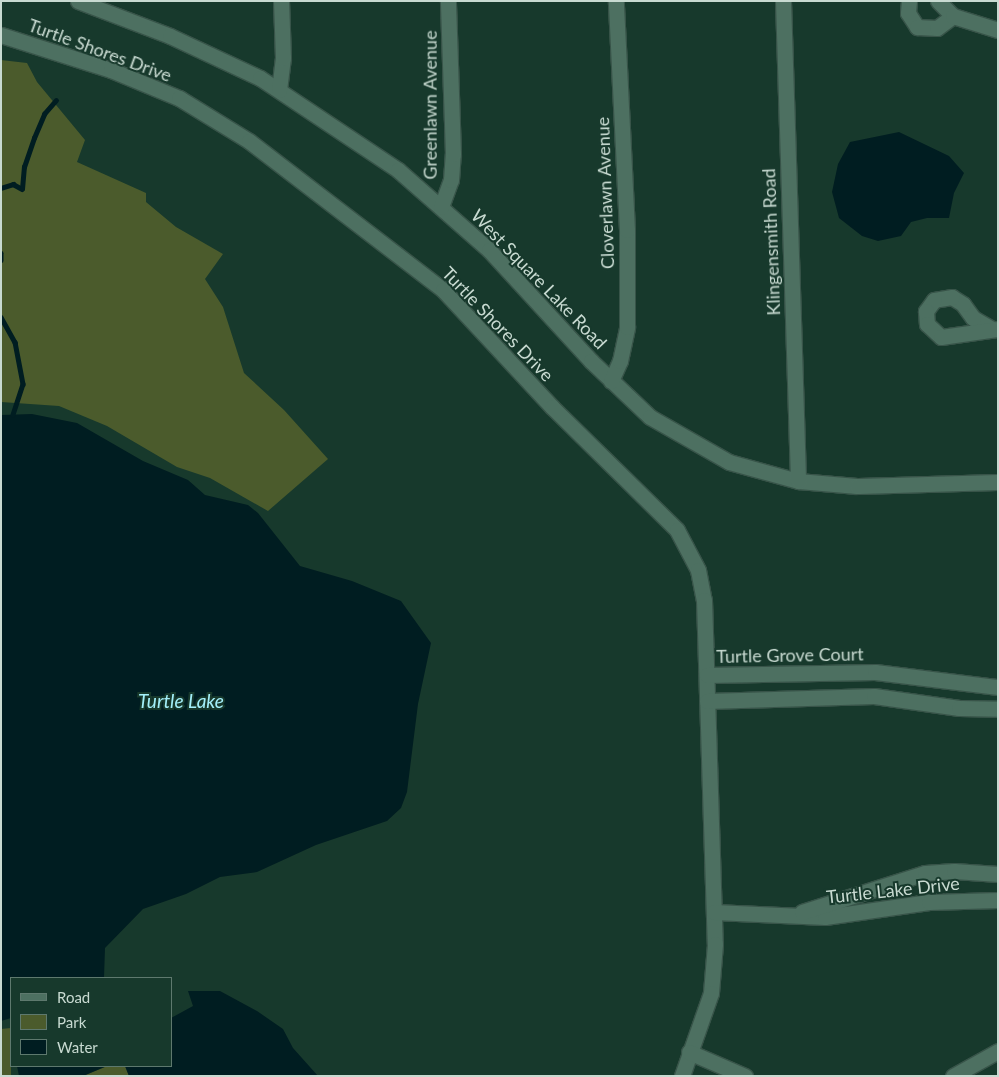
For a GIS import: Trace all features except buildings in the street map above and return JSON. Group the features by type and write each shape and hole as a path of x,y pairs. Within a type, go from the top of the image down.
{"street":[{"name":"West Square Lake Road","path":"78,1 170,36 279,90 398,170 489,250 611,381 650,417 729,462 798,481 857,486 998,482"},
{"path":"279,90 283,58 282,1"},
{"name":"Greenlawn Avenue","path":"442,207 451,180 453,154 448,1"},
{"name":"Cloverlawn Avenue","path":"611,381 620,362 626,327 627,230 616,1"},
{"name":"Klingensmith Road","path":"783,1 798,481"},
{"path":"909,1 908,13 917,27 938,28 953,16"},
{"path":"938,1 953,16 998,30"},
{"name":"Turtle Shores Drive","path":"1,35 111,70 179,98 215,118 315,189 443,290 552,407 677,530 693,556 702,585 714,912"},
{"name":"Turtle Grove Court","path":"874,696 875,672"},
{"name":"Turtle Grove Court","path":"706,676 875,672 998,687"},
{"path":"707,701 874,696 959,708 998,709"},
{"name":"Turtle Lake Drive","path":"793,914 925,873 954,871 998,874"},
{"name":"Turtle Lake Drive","path":"714,912 793,914 825,917 915,903 998,900"},
{"path":"682,1076 688,1052 713,983 714,912"},
{"path":"953,1076 998,1051"},
{"path":"688,1052 745,1076"}],"green space":[{"path":"1,60 27,63 37,82 85,140 77,162 146,193 146,202 176,227 223,254 205,279 223,307 244,373 284,410 328,459 268,511 210,478 177,467 107,426 59,406 1,402"},
{"path":"10,1028 11,1076 1,1076 1,1029"},
{"path":"105,1067 125,1067 129,1076 83,1076"}],"water":[{"path":"899,132 949,156 964,173 954,193 949,218 927,218 911,222 901,236 878,241 862,236 839,218 832,192 838,164 850,142"},
{"name":"Turtle Lake","path":"32,414 77,423 143,461 188,480 205,495 248,505 258,513 300,566 352,581 401,601 431,643 418,704 407,792 401,808 387,821 316,845 257,872 220,877 186,894 143,909 105,948 104,977 10,977 10,1018 1,1021 1,415"},
{"path":"188,991 220,991 257,1011 283,1029 293,1048 318,1076 129,1076 125,1067 172,1067 172,1017 193,1006"},
{"path":"17,1067 105,1067 83,1076 19,1076"}],"waterway":[{"path":"1,188 13,184 22,189 24,167 34,138 44,114 56,100"},
{"path":"1,253 1,260"},
{"path":"1,317 15,342 23,384 13,414"}]}
